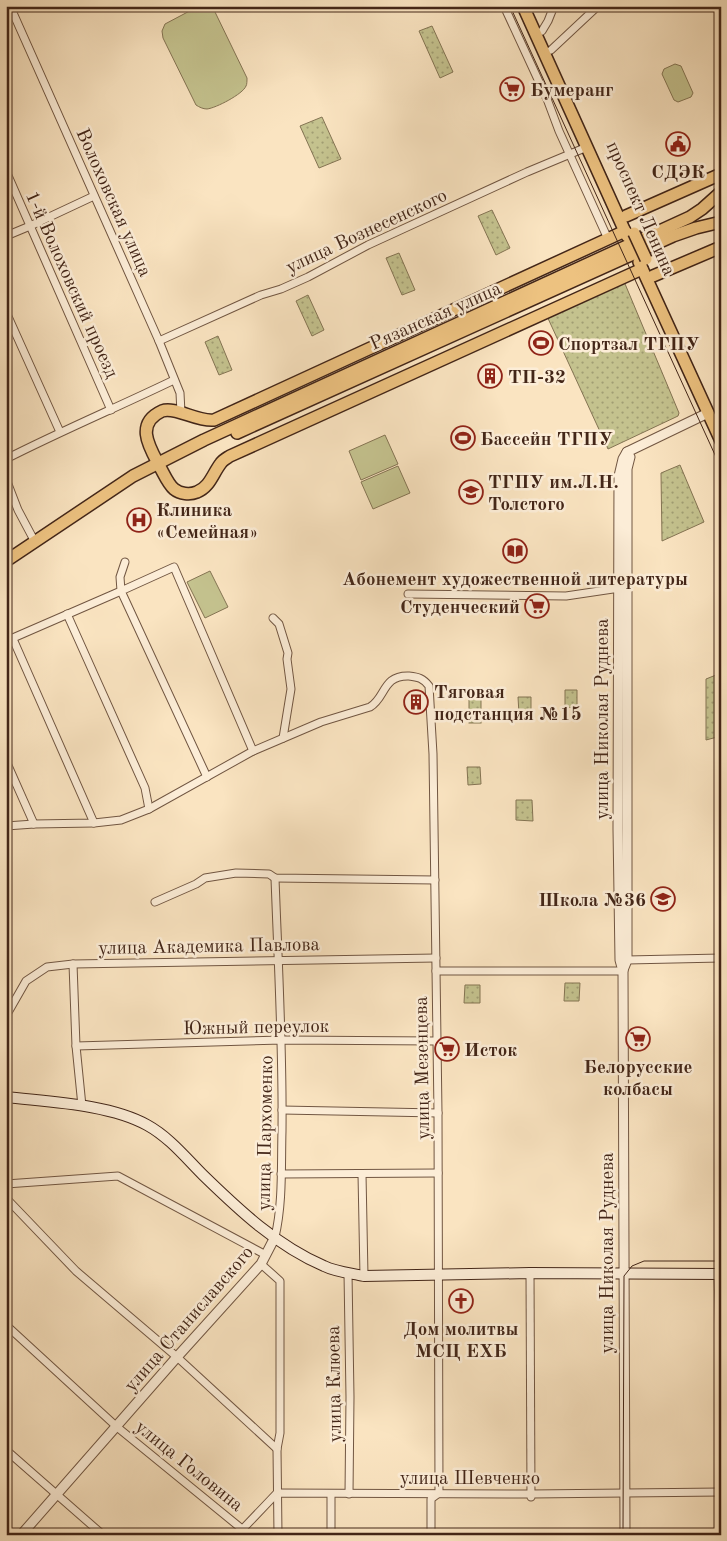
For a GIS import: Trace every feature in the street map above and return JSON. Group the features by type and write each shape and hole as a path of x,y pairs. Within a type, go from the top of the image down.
{"main road":[{"name":"проспект Ленина","path":"523,6 548,52 626,216 629,233"},
{"name":"проспект Ленина","path":"531,6 587,147 629,233 711,412 721,425"},
{"path":"626,216 721,174"},
{"name":"Рязанская улица","path":"6,561 134,476 158,463 242,422 690,217 721,192"},
{"name":"Рязанская улица","path":"158,463 206,446 673,236 721,222"},
{"path":"214,420 608,239 629,233"},
{"path":"653,276 721,247"},
{"name":"проспект Ленина","path":"642,264 653,276 711,412 721,441"},
{"path":"242,422 206,421 173,410 164,410 150,420 146,428 146,435 148,444 174,489 182,493 196,492 210,482 221,462 230,456 642,264"},
{"path":"6,1096 101,1109 128,1116 147,1125 168,1140 226,1198 275,1237"},
{"name":"улица Станиславского","path":"275,1237 324,1266 364,1276 530,1273 720,1274"}],"street":[{"name":"Волоховская улица","path":"10,6 159,341 180,393 181,413"},
{"path":"504,6 608,239"},
{"path":"542,31 554,6"},
{"path":"548,52 598,6"},
{"name":"улица Вознесенского","path":"159,341 245,301 308,277 368,245 527,172 587,147"},
{"name":"1-й Волоховский проезд","path":"6,171 111,410"},
{"path":"6,236 94,196"},
{"path":"6,312 60,432"},
{"path":"6,459 174,380"},
{"name":"улица Николая Руднева","path":"623,971 627,960 623,589 619,476 624,469 623,459 627,452 711,412"},
{"path":"6,479 18,510 35,542"},
{"path":"125,562 120,577 121,591 207,777"},
{"path":"94,822 10,640 67,614 174,567 253,751"},
{"path":"408,594 566,596 623,589"},
{"name":"улица Николая Руднева","path":"623,589 618,829 620,960 623,971 625,1535"},
{"path":"67,614 145,788 149,809"},
{"path":"6,826 121,820 149,809 253,751 284,738 291,689 288,653 279,624 272,618"},
{"name":"улица Мезенцева","path":"284,738 322,722 370,707 375,704 383,689 391,681 404,676 417,676 429,686 433,754 438,1113 439,1493"},
{"path":"6,761 34,824"},
{"path":"155,902 196,884 205,878 236,873 270,874 275,878 435,880"},
{"name":"улица Пархоменко","path":"275,878 282,1040 281,1174 279,1219 275,1237"},
{"name":"улица Академика Павлова","path":"6,1016 26,981 47,967 73,964 436,958"},
{"path":"627,960 721,958"},
{"path":"73,964 76,1046 82,1106"},
{"path":"436,971 623,971"},
{"name":"Южный переулок","path":"76,1046 282,1040 436,1041"},
{"path":"282,1110 438,1113"},
{"path":"281,1174 438,1173"},
{"path":"362,1174 364,1276"},
{"path":"6,1184 118,1176 266,1255"},
{"path":"6,1198 76,1271 177,1357 277,1449"},
{"name":"улица Станиславского","path":"21,1535 261,1264 275,1237"},
{"path":"261,1264 280,1281 280,1433 277,1449 278,1535"},
{"name":"улица Клюева","path":"348,1273 350,1494"},
{"path":"530,1273 531,1495"},
{"path":"720,1274 721,1375"},
{"name":"улица Головина","path":"6,1325 116,1427 242,1528"},
{"path":"6,1450 103,1535"},
{"name":"улица Шевченко","path":"277,1493 531,1495 721,1492"},
{"path":"237,1535 277,1493"},
{"path":"431,1535 431,1499 439,1493"},
{"path":"331,1494 331,1535"}],"shaded area":[{"path":"199,6 209,6 215,12 247,78 244,89 235,97 207,109 196,105 163,38 162,31 165,24"},
{"path":"432,26 453,72 440,78 419,31"},
{"path":"675,64 681,66 693,93 691,97 678,102 674,100 662,74 664,69"},
{"path":"322,117 341,159 319,168 300,126"},
{"path":"492,210 510,248 496,255 478,216"},
{"path":"399,253 415,290 402,295 386,258"},
{"path":"623,279 679,413 678,416 608,449 546,314"},
{"path":"308,295 324,330 312,336 296,301"},
{"path":"218,336 232,370 219,375 205,342"},
{"path":"385,435 398,464 361,480 349,451"},
{"path":"680,465 704,522 662,541 661,473"},
{"path":"398,466 410,493 373,509 361,482"},
{"path":"210,571 228,607 205,618 187,582"},
{"path":"721,673 721,736 706,740 706,679"},
{"path":"565,690 577,690 577,708 565,707"},
{"path":"518,697 531,697 531,713 519,714"},
{"path":"469,699 481,699 481,723 469,723"},
{"path":"467,767 480,767 481,784 468,785"},
{"path":"516,800 532,800 533,821 516,820"},
{"path":"565,983 580,983 579,1001 564,1001"},
{"path":"465,985 480,985 480,1003 464,1003"}],"tram line":[{"path":"510,6 721,468"},
{"path":"623,1535 624,1276 632,1266 644,1261 721,1261"}],"place":[{"name":"Бумеранг","path":"512,89"},
{"name":"СДЭК","path":"678,144"},
{"name":"Спортзал ТГПУ","path":"541,343"},
{"name":"ТП-32","path":"490,376"},
{"name":"Бассейн ТГПУ","path":"463,438"},
{"name":"ТГПУ им.Л.Н. Толстого","path":"471,492"},
{"name":"Клиника «Семейная»","path":"139,520"},
{"name":"Абонемент художественной литературы","path":"515,551"},
{"name":"Студенческий","path":"537,606"},
{"name":"Тяговая подстанция №15","path":"416,702"},
{"name":"Школа №36","path":"663,899"},
{"name":"Белорусские колбасы","path":"638,1039"},
{"name":"Исток","path":"447,1049"},
{"name":"Дом молитвы МСЦ ЕХБ","path":"461,1301"}]}
